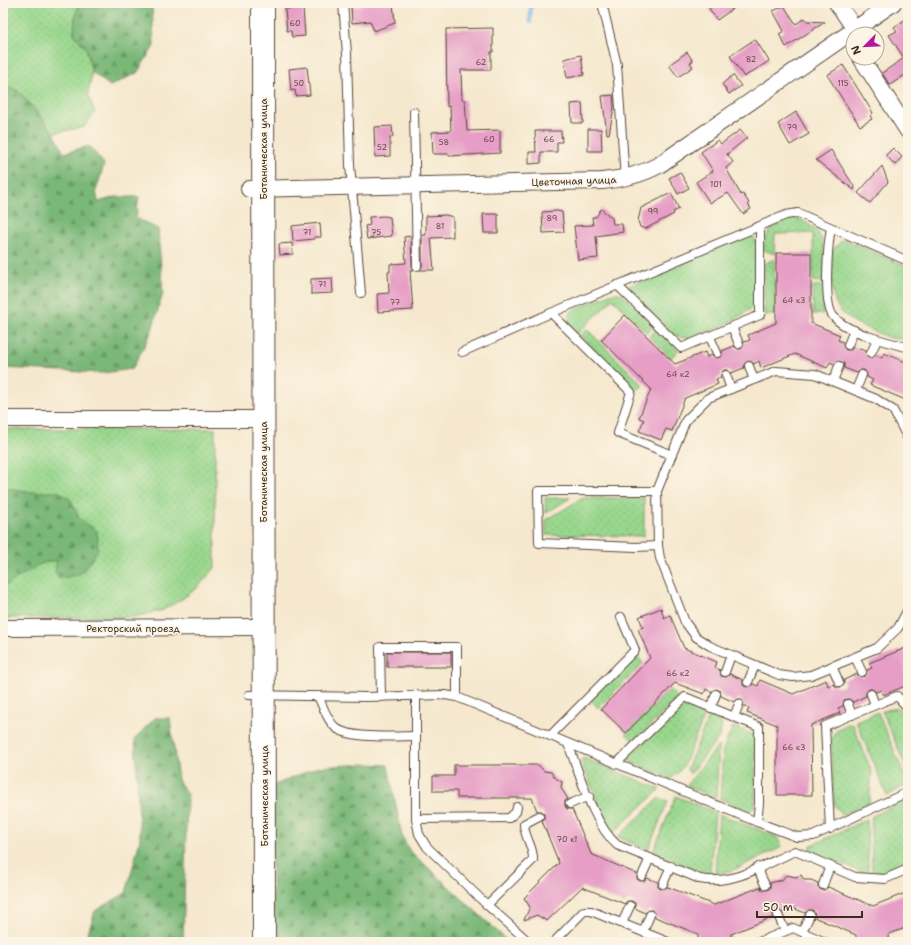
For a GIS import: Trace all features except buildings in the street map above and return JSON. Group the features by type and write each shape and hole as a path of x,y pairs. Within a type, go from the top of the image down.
{"street":[{"name":"Ботаническая улица","path":"249,3 256,189 256,695 249,942"},
{"name":"Ботаническая улица","path":"256,189 263,3"},
{"path":"837,3 847,26"},
{"name":"Цветочная улица","path":"864,26 893,3"},
{"name":"Цветочная улица","path":"256,189 602,181 625,178 648,171 659,165 845,41"},
{"path":"865,66 908,131"},
{"path":"3,420 256,419"},
{"name":"Ректорский проезд","path":"3,628 256,627"},
{"name":"Ботаническая улица","path":"256,695 264,942"}],"lane":[{"path":"344,3 352,186 361,293"},
{"path":"602,3 617,66 625,178"},
{"path":"414,112 417,266"},
{"path":"462,352 551,313 786,215 798,213 908,261"},
{"path":"618,285 681,348 760,315 760,227"},
{"path":"831,228 828,245 828,300 832,316 854,330 877,340 906,347 908,345"},
{"path":"551,313 631,392 618,433 672,455"},
{"path":"732,327 739,344"},
{"path":"848,345 854,330"},
{"path":"710,336 717,353"},
{"path":"871,354 877,340"},
{"path":"748,366 754,380"},
{"path":"833,381 839,366"},
{"path":"908,439 893,410 876,399 815,374 794,371 776,371 708,398 686,420 657,491 658,546 660,558 685,622 696,637 710,646 779,674 793,677 811,675 877,648 898,628 908,609"},
{"path":"726,375 731,389"},
{"path":"856,390 862,375"},
{"path":"657,491 538,491 540,542 636,547 658,546"},
{"path":"550,736 635,650 621,617"},
{"path":"381,697 380,647 457,647 457,697"},
{"path":"725,672 731,655"},
{"path":"855,657 862,672"},
{"path":"748,682 755,665"},
{"path":"832,666 839,682"},
{"path":"256,695 381,697 445,694 457,697 616,764 797,837 813,836 908,792"},
{"path":"711,708 716,694"},
{"path":"871,694 875,705"},
{"path":"416,695 416,819 419,834 427,847 487,905 529,942"},
{"path":"318,696 328,719 335,728 347,733 416,736"},
{"path":"830,829 825,726 897,696 908,708"},
{"path":"616,764 685,698 759,727 759,804 757,822"},
{"path":"734,717 739,704"},
{"path":"848,704 852,715"},
{"path":"568,744 600,826 610,839 617,845 700,878 712,881 732,878 795,851 855,877 885,879 908,869"},
{"path":"570,804 589,796"},
{"path":"416,819 509,818 516,812 517,807"},
{"path":"487,905 533,860 533,854 524,829 524,824 539,816"},
{"path":"795,851 797,837"},
{"path":"642,876 650,858"},
{"path":"663,884 671,866"},
{"path":"822,885 830,866"},
{"path":"757,867 765,885"},
{"path":"622,923 630,906"},
{"path":"554,942 584,911 592,911 668,942"},
{"path":"643,932 650,915"},
{"path":"778,915 785,931"},
{"path":"802,932 810,915"},
{"path":"759,942 793,928 825,942"}],"green space":[{"path":"3,3 79,3 75,19 74,34 86,48 92,72 88,94 95,113 84,127 54,133 18,91 3,84"},
{"path":"79,3 152,3 154,46 137,73 110,86 92,72 86,48 74,34 75,19"},
{"path":"3,84 18,91 54,133 64,153 89,146 104,164 96,191 98,202 116,197 139,197 136,218 158,229 163,293 151,333 132,369 103,373 3,368"},
{"path":"794,218 811,226 821,237 825,259 824,282 813,281 813,233 775,234 774,254 764,250 766,238 772,228 788,219"},
{"path":"753,234 757,246 756,303 744,314 725,325 704,334 688,338 673,334 634,295 629,286"},
{"path":"843,239 908,267 908,337 894,339 882,335 857,324 846,317 839,309 835,301 833,291 832,251"},
{"path":"774,259 775,315 764,315 764,264"},
{"path":"813,286 824,286 823,314 813,314"},
{"path":"610,294 622,294 654,326 647,333 613,299 577,334 571,326 569,320 572,311"},
{"path":"657,329 678,350 671,358 649,336"},
{"path":"586,330 590,332 643,385 635,392 580,336"},
{"path":"3,429 215,429 215,568 197,588 182,599 163,610 134,617 3,618"},
{"path":"3,487 31,492 60,492 71,500 79,518 97,531 98,549 88,565 80,574 59,579 55,571 57,560 40,564 3,587"},
{"path":"545,498 570,498 546,513"},
{"path":"583,498 644,498 644,536 546,535 546,520"},
{"path":"635,654 643,663 598,708 590,699"},
{"path":"670,690 678,698 634,742 626,734"},
{"path":"679,707 687,707 705,715 683,767 671,779 630,762 629,758"},
{"path":"896,708 908,713 908,772 882,711"},
{"path":"878,712 908,784 887,796 856,721"},
{"path":"709,716 719,720 719,723 722,724 720,736 691,773 689,773 687,769"},
{"path":"155,718 170,718 178,780 187,794 183,942 85,942 95,911 126,893 140,840 135,738"},
{"path":"852,723 872,772 869,804 842,815 834,805 831,742 836,730 848,724 852,725"},
{"path":"733,726 753,735 756,739 755,806 749,811 720,799 723,750"},
{"path":"718,746 719,747 716,798 686,786"},
{"path":"583,758 660,789 613,833 607,825 581,761"},
{"path":"365,764 388,765 402,836 409,850 509,942 274,942 270,787 318,767"},
{"path":"676,796 715,812 710,873 702,872 653,852"},
{"path":"659,798 668,801 648,850 618,837"},
{"path":"908,799 908,862 883,873 872,873 872,816"},
{"path":"719,814 775,836 780,840 781,847 731,871 715,873"},
{"path":"867,819 868,873 863,873 810,850 810,846"}],"waterway":[{"path":"530,22 531,3"}]}
